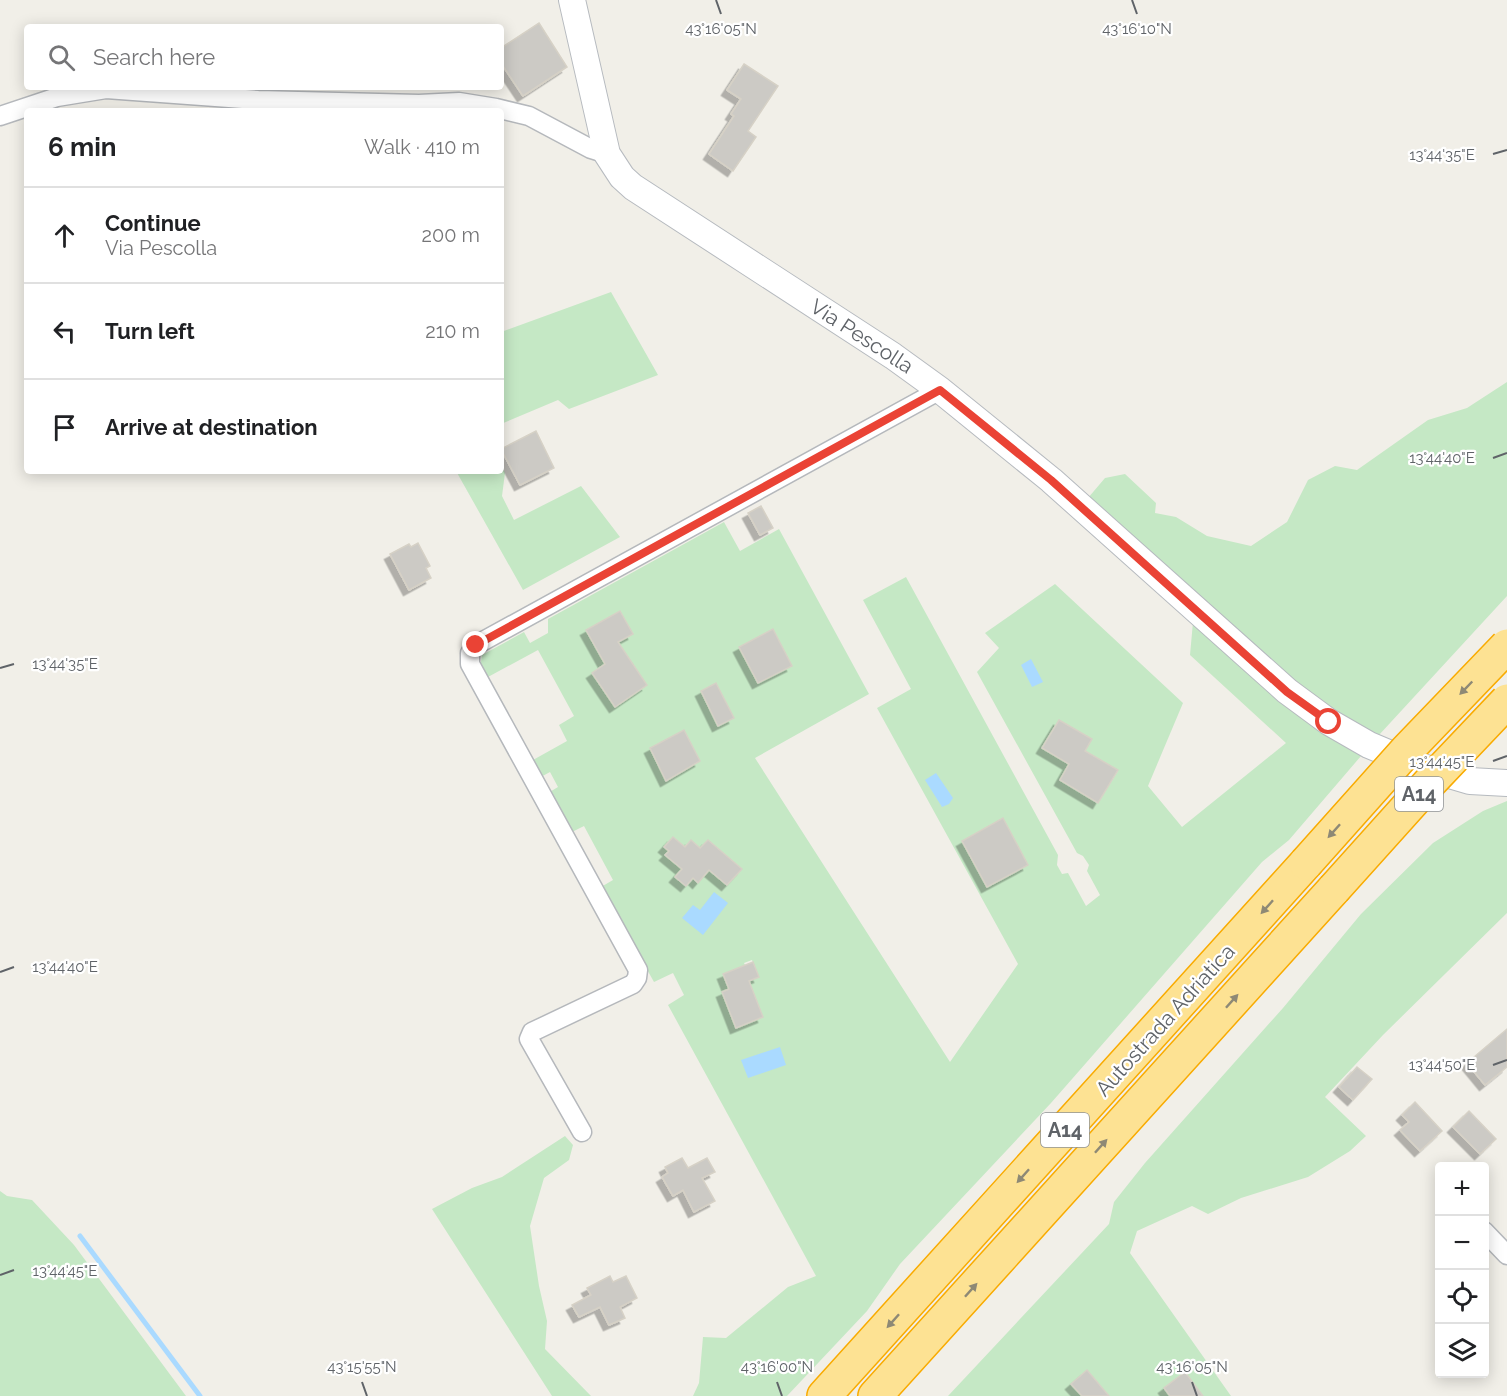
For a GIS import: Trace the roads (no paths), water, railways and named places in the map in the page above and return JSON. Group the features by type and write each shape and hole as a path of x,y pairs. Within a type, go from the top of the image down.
{"highway":[{"name":"Autostrada Adriatica","path":"824,1396 1406,751 1507,646"},
{"name":"Autostrada Adriatica","path":"875,1396 1432,780 1507,701"}],"street":[{"name":"Via Pescolla","path":"572,0 607,154 622,177 633,187 894,356 940,390 1051,480 1287,692 1329,722 1369,745 1419,766 1470,781 1507,783"},
{"path":"0,116 57,97 100,90"},
{"path":"120,90 258,100 419,104 459,102 496,108"},
{"path":"504,110 529,116 591,149 607,154"},
{"path":"582,1132 529,1039 532,1032 633,984 637,978 638,969 470,664 470,652 476,645 940,390"},
{"path":"1489,1235 1507,1255"}],"water":[{"path":"1031,659 1043,682 1032,687 1021,665"},
{"path":"936,773 953,798 949,804 942,807 925,780"},
{"path":"714,892 728,903 703,935 682,918 693,905 700,910"},
{"path":"780,1047 786,1065 748,1078 741,1060"}],"waterway":[{"path":"80,1236 200,1396"}]}
